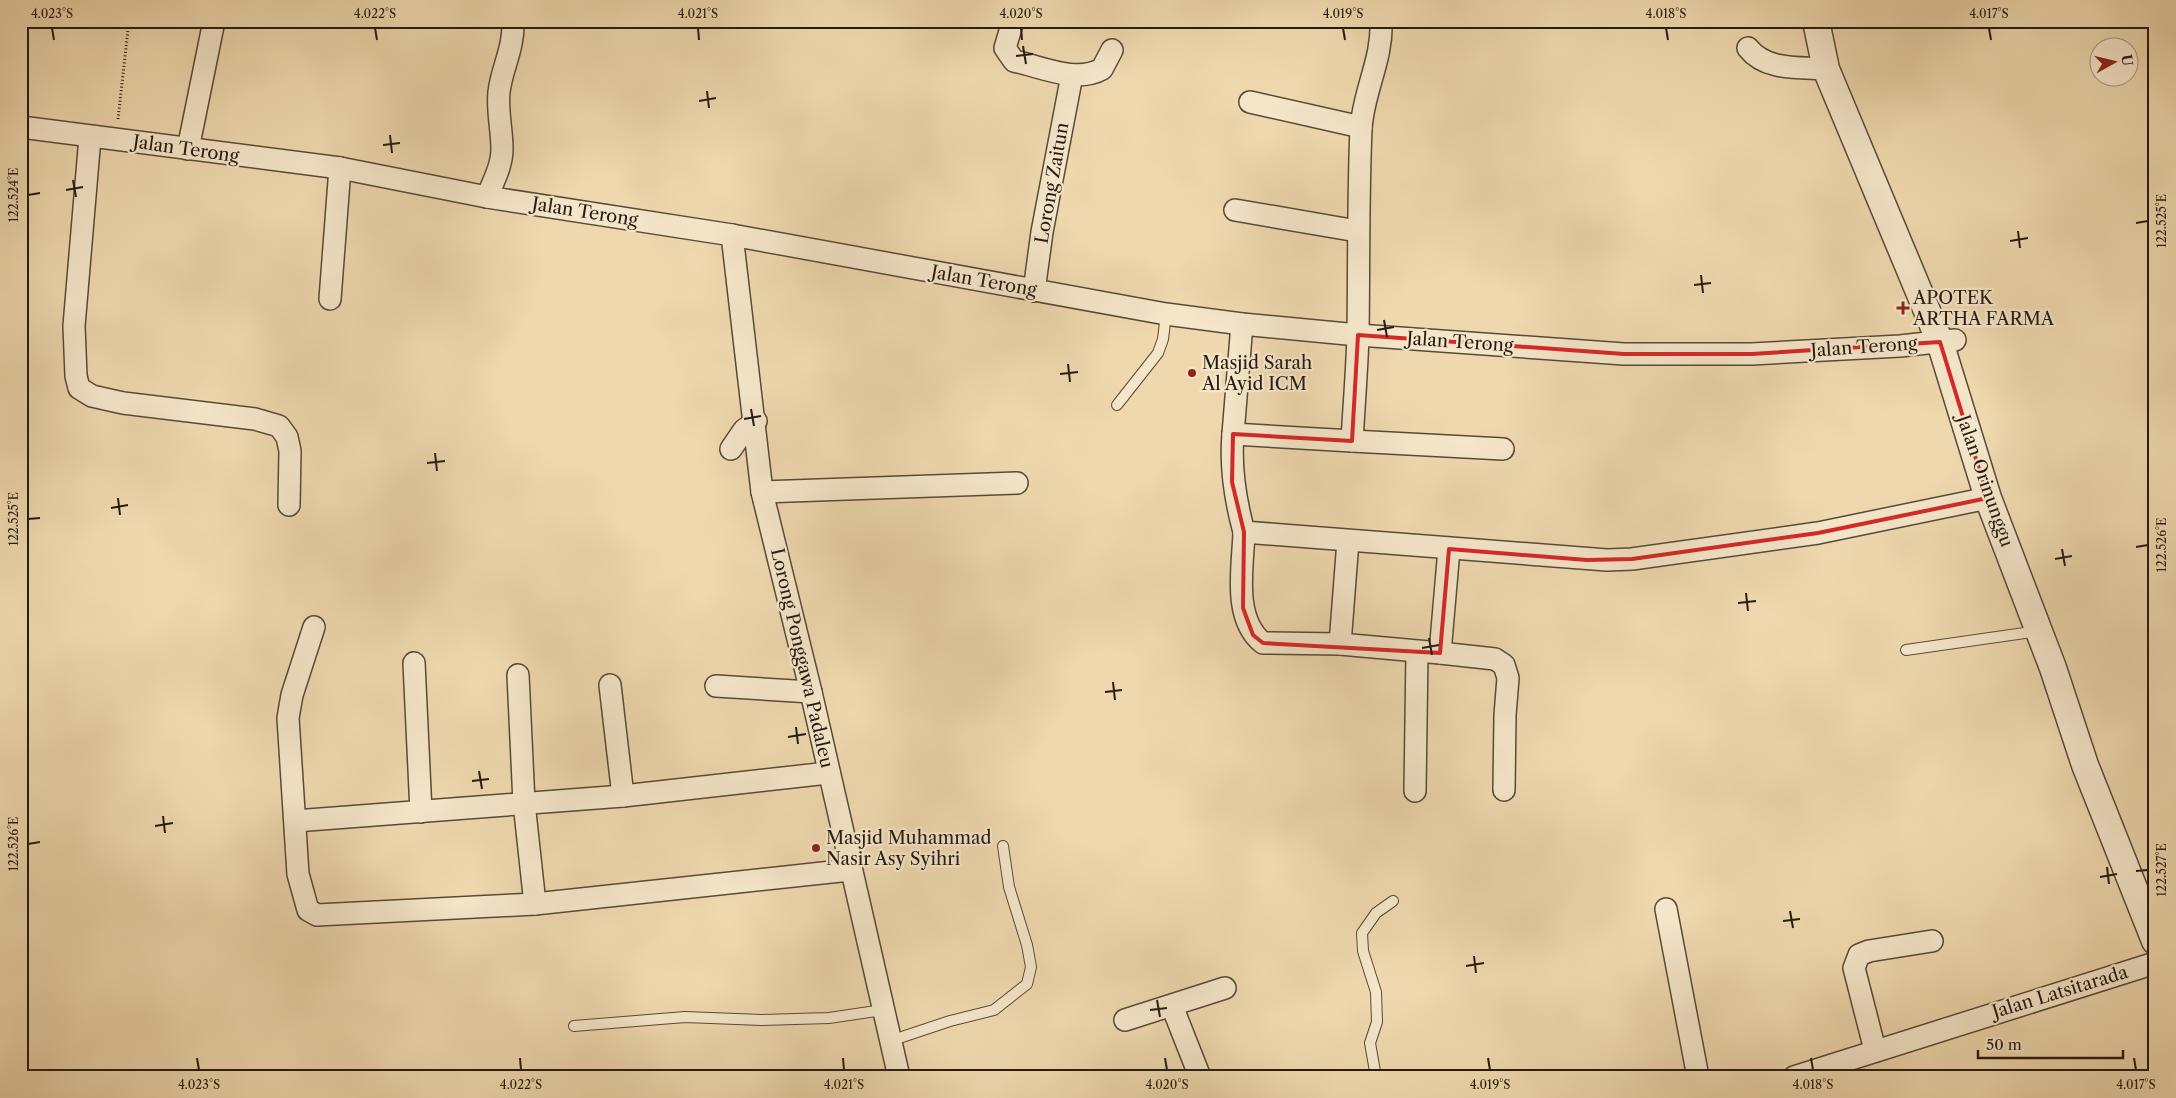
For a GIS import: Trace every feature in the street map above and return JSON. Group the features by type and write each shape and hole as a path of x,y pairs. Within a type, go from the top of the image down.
{"street":[{"path":"188,148 214,21"},
{"path":"487,197 499,168 502,152 500,83 510,56 513,21"},
{"path":"1013,21 1005,48 1014,61 1072,75 1090,73 1102,69 1112,50"},
{"path":"1352,440 1358,335 1357,231 1361,127 1366,98 1378,64 1381,21"},
{"name":"Jalan Orinunggu","path":"1816,21 1826,69 1947,341 1988,498 2039,631 2155,897"},
{"name":"Jalan Orinunggu","path":"1833,21 1842,64 1887,167 1947,341 2061,680 2085,765 2155,941"},
{"path":"1748,48 1755,57 1764,62 1780,66 1826,69"},
{"name":"Lorong Zaitun","path":"1034,291 1042,232 1072,75"},
{"path":"1250,102 1361,127"},
{"name":"Jalan Terong","path":"21,128 340,168 487,197 732,235 1034,291 1166,314 1242,324 1358,335 1624,354 1752,354 1947,341"},
{"path":"90,137 74,326 76,376 80,388 92,396 123,403 255,419 279,426 288,437 290,451 289,505"},
{"path":"330,298 340,168"},
{"path":"1235,210 1357,231"},
{"name":"Lorong Ponggawa Padaleu","path":"732,235 756,421 762,492 811,692 898,1077"},
{"path":"1242,324 1231,456 1232,482 1244,532 1244,608 1253,635 1263,643 1278,645 1340,644 1495,659 1504,666 1508,678 1505,715 1504,790"},
{"path":"731,449 744,430 756,421"},
{"path":"1233,434 1503,449"},
{"path":"762,492 1017,483"},
{"path":"1244,532 1348,542 1587,560 1632,559 1818,534 1988,498"},
{"path":"1340,644 1348,542"},
{"path":"1440,653 1449,549"},
{"path":"314,627 292,694 288,718 298,874 308,910 317,915 535,904 850,870"},
{"path":"1415,791 1417,652"},
{"path":"414,663 421,812"},
{"path":"518,675 524,803 535,904"},
{"path":"610,685 623,796"},
{"path":"716,686 811,692"},
{"path":"295,820 623,796 828,773"},
{"path":"1666,909 1698,1077"},
{"path":"1874,1050 1854,968 1859,956 1869,951 1932,941"},
{"name":"Jalan Latsitarada","path":"1794,1077 1874,1050 2155,963"},
{"path":"1125,1020 1225,988"},
{"path":"1172,1006 1200,1077"}],"lane":[{"path":"1117,406 1158,353 1163,339 1166,314"},
{"path":"1906,650 2039,631"},
{"path":"890,1041 950,1021 994,1010 1027,984 1031,967 1027,945 1009,887 1003,846"},
{"path":"1376,1077 1370,1043 1377,1022 1376,992 1363,950 1362,933 1376,913 1393,901"},
{"path":"574,1026 685,1017 762,1020 829,1018 884,1010"}],"path":[{"path":"116,140 129,21"}],"highlighted area":[{"path":"1358,335 1624,354 1752,354 1940,342 1988,498 1818,533 1632,559 1587,560 1449,549 1440,653 1263,643 1253,635 1243,608 1244,532 1232,482 1233,434 1352,441"}],"place":[{"name":"APOTEK ARTHA FARMA","path":"1903,308"},
{"name":"Masjid Sarah Al Ayid ICM","path":"1192,373"},
{"name":"Masjid Muhammad Nasir Asy Syihri","path":"816,848"}]}
